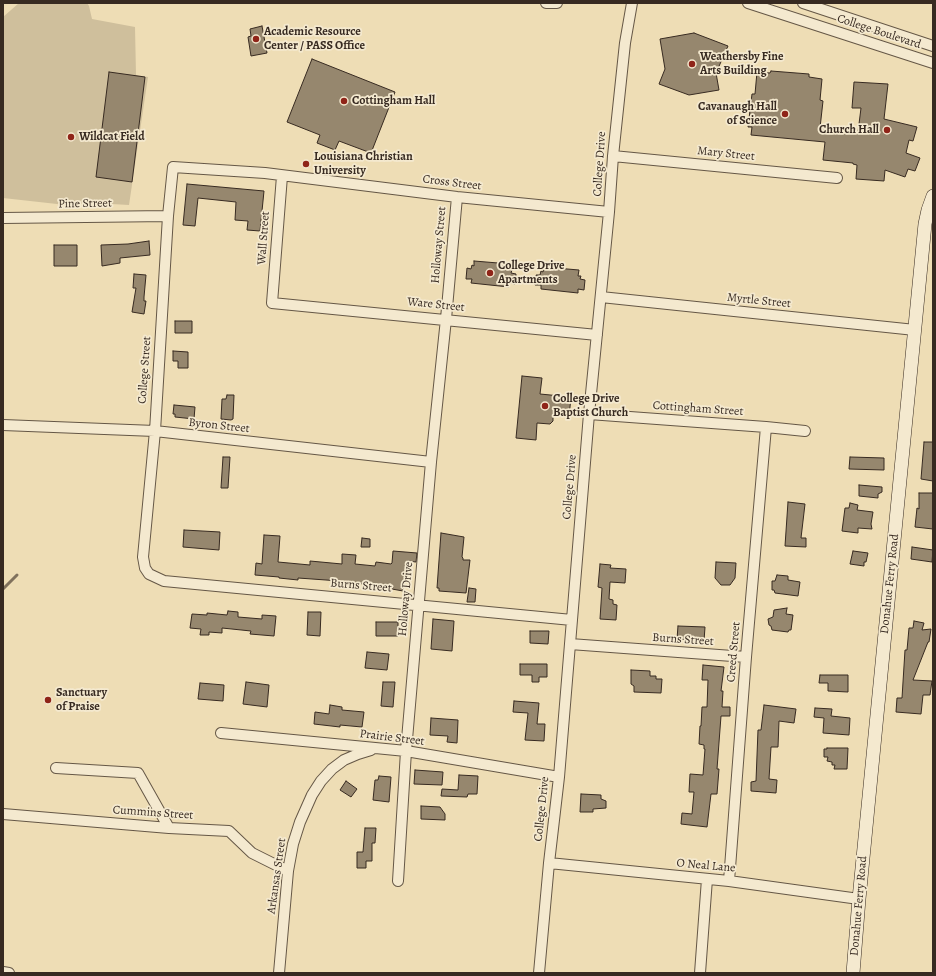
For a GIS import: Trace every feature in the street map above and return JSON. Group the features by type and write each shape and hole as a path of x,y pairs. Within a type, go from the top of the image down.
{"main road":[{"name":"Donahue Ferry Road","path":"853,973 915,330 926,224 928,210 933,196"}],"street":[{"path":"546,3 557,3"},
{"name":"College Drive","path":"539,973 549,863 559,777 589,414 609,212 613,156 625,43 632,3"},
{"name":"College Boulevard","path":"748,3 933,63"},
{"name":"College Boulevard","path":"803,3 933,46"},
{"name":"Mary Street","path":"613,156 837,178"},
{"name":"Cross Street","path":"174,167 282,176 457,197 609,212"},
{"name":"College Street","path":"149,574 145,568 143,557 155,432 168,216 174,167"},
{"name":"Wall Street","path":"272,303 282,176"},
{"name":"Holloway Street","path":"446,319 457,197"},
{"name":"Pine Street","path":"3,218 168,216"},
{"name":"Myrtle Street","path":"601,297 915,330"},
{"name":"Ware Street","path":"272,303 597,335"},
{"name":"Holloway Drive","path":"398,881 406,751 430,462 446,319"},
{"name":"Cottingham Street","path":"589,414 766,426 805,431"},
{"name":"Byron Street","path":"3,425 155,432 430,462"},
{"name":"Creed Street","path":"729,881 746,657 766,426"},
{"name":"Burns Street","path":"149,574 164,581 572,620"},
{"name":"Burns Street","path":"570,644 746,657"},
{"name":"Prairie Street","path":"221,733 406,751 559,777"},
{"name":"Arkansas Street","path":"279,973 288,871 293,844 300,822 321,781 332,769 344,760 376,749"},
{"path":"56,768 138,773 169,828"},
{"name":"Cummins Street","path":"3,814 169,828 229,831 252,853 288,871"},
{"name":"O Neal Lane","path":"549,863 729,881 859,899"},
{"path":"700,973 707,879"},
{"path":"3,972 9,973"}],"shaded area":[{"name":"Wildcat Field","path":"19,3 87,3 92,19 135,27 136,75 148,77 129,205 94,203 66,205 3,198 3,17"}],"building":[{"name":"Academic Resource Center / PASS Office","path":"262,26 267,53 251,56 248,37 251,36 250,29"},
{"name":"Weathersby Fine Arts Building","path":"694,33 728,46 716,73 719,90 689,95 659,84 665,69 660,39"},
{"name":"Cottingham Hall","path":"312,59 395,92 371,153 339,141 335,150 317,143 320,135 287,122"},
{"path":"771,71 809,74 809,77 822,79 820,100 823,101 820,128 858,132 861,108 852,108 854,82 888,84 884,119 917,127 913,141 909,140 906,153 920,158 915,171 908,169 905,177 885,170 884,181 856,179 857,165 853,163 823,160 825,142 751,135 752,127 748,127 752,94 755,94 757,72 770,73"},
{"path":"109,72 145,77 132,182 96,177"},
{"path":"187,184 264,191 260,231 247,230 248,221 235,220 236,202 198,198 195,226 183,225"},
{"path":"149,241 150,255 120,258 120,263 102,266 101,245 128,244"},
{"path":"54,245 77,245 77,266 54,266"},
{"name":"College Drive Apartments","path":"474,261 510,264 509,269 512,270 511,273 516,274 515,284 509,283 509,287 471,283 472,279 466,279 467,268 471,269 472,265 474,266"},
{"name":"College Drive Apartments","path":"544,267 579,270 578,276 581,276 580,279 585,280 584,290 578,289 578,293 541,289 541,285 535,285 536,275 540,275 541,271 543,272"},
{"path":"134,274 146,275 144,301 146,301 144,314 132,312 136,288 133,288"},
{"path":"175,321 192,321 192,333 175,333"},
{"path":"173,351 188,352 188,368 178,368 178,361 173,361"},
{"name":"College Drive Baptist Church","path":"522,376 542,378 540,394 571,397 569,417 553,415 553,421 550,424 537,423 536,440 516,438"},
{"path":"227,395 234,395 233,419 231,420 221,419 222,399 226,399"},
{"path":"174,405 195,407 194,419 175,417 175,414 173,414"},
{"path":"924,442 933,442 933,481 921,479"},
{"path":"223,457 230,457 228,488 221,488"},
{"path":"850,457 884,458 884,470 849,469"},
{"path":"859,485 882,487 882,492 878,494 878,498 859,496"},
{"path":"919,493 933,493 933,529 915,527 917,508 919,509"},
{"path":"788,502 805,504 801,538 806,538 806,547 785,546"},
{"path":"850,503 858,505 857,510 873,512 871,524 872,529 858,528 858,533 842,531 845,508 849,508"},
{"path":"184,530 220,532 219,550 183,547"},
{"path":"441,533 464,537 462,557 463,560 470,560 466,593 439,591 439,588 437,588"},
{"path":"264,535 280,536 278,562 310,565 310,561 342,564 342,554 356,555 355,564 375,566 376,562 391,564 393,551 417,553 416,562 407,561 403,591 392,589 393,587 387,586 353,583 353,585 340,583 340,581 298,578 298,580 255,575 256,563 262,564"},
{"path":"362,538 370,539 370,547 361,547"},
{"path":"912,547 933,550 932,562 911,559"},
{"path":"853,551 868,553 864,566 850,564"},
{"path":"716,562 736,563 735,578 730,585 721,585 715,578"},
{"path":"600,564 611,565 610,568 626,569 625,583 610,582 609,599 613,600 613,604 617,605 616,620 600,619 602,588 598,587"},
{"path":"777,575 788,576 788,580 800,582 798,596 775,593 774,590 772,590 772,581 775,581"},
{"path":"469,588 476,589 475,602 467,602"},
{"path":"787,608 786,614 793,615 791,630 788,632 772,630 768,619 773,617 774,610"},
{"path":"228,611 238,612 238,617 262,619 262,615 276,616 274,636 250,634 251,631 222,628 222,633 209,632 209,635 200,635 201,629 190,628 192,614 207,615 207,613 227,615"},
{"path":"308,612 321,612 320,636 307,635"},
{"path":"433,619 454,621 452,651 431,649"},
{"path":"914,621 924,623 922,630 931,629 929,642 913,680 932,681 930,695 923,695 921,714 896,712 897,698 902,698 905,650 907,650 909,628 913,628"},
{"path":"376,622 398,622 398,636 376,636"},
{"path":"678,626 705,627 704,641 677,639"},
{"path":"530,631 549,631 548,644 530,643"},
{"path":"367,652 389,654 387,670 365,668"},
{"path":"520,664 547,664 547,677 539,677 539,682 532,682 532,675 520,675"},
{"path":"703,665 724,667 721,691 723,691 722,707 730,707 730,716 721,716 717,769 719,769 717,794 711,794 707,827 681,824 682,813 692,814 694,792 689,792 690,774 703,775 705,749 704,745 699,744 702,707 707,707 708,680 702,680"},
{"path":"631,670 650,671 650,676 656,676 656,679 662,679 661,693 634,692 634,686 631,684"},
{"path":"820,675 848,675 848,692 828,691 828,683 819,683"},
{"path":"246,682 269,685 267,707 243,704"},
{"path":"383,682 395,682 393,707 381,706"},
{"path":"200,683 224,685 223,701 198,699"},
{"path":"514,701 539,703 537,724 545,724 544,741 525,740 528,713 513,712"},
{"path":"330,705 342,707 342,710 364,712 362,727 340,725 340,727 314,724 315,712 329,714"},
{"path":"764,705 796,709 794,723 779,721 778,747 771,747 769,779 777,780 776,793 751,791 751,782 756,781 758,730 761,730"},
{"path":"815,708 832,709 831,716 850,718 849,735 823,733 824,718 814,717"},
{"path":"431,718 458,720 457,743 447,742 448,736 430,735"},
{"path":"848,748 847,769 834,769 835,765 832,765 832,762 827,761 828,757 824,757 824,749"},
{"path":"415,770 443,772 442,785 414,784"},
{"path":"459,775 478,776 477,794 468,794 467,797 441,796 442,789 458,790"},
{"path":"379,776 391,777 389,802 373,800 375,780 378,780"},
{"path":"346,781 357,789 351,797 340,790"},
{"path":"581,794 601,795 601,799 606,801 606,808 593,809 593,812 580,812"},
{"path":"421,806 440,807 445,814 445,820 421,819"},
{"path":"365,828 376,828 375,843 372,843 372,861 366,861 366,868 357,868 357,852 363,852"}],"waterway":[{"path":"3,589 17,575"}],"place":[{"name":"Academic Resource Center / PASS Office","path":"256,39"},
{"name":"Weathersby Fine Arts Building","path":"692,64"},
{"name":"Cottingham Hall","path":"344,101"},
{"name":"Cavanaugh Hall of Science","path":"785,114"},
{"name":"Church Hall","path":"887,130"},
{"name":"Wildcat Field","path":"71,137"},
{"name":"Louisiana Christian University","path":"306,164"},
{"name":"College Drive Apartments","path":"490,273"},
{"name":"College Drive Baptist Church","path":"545,406"},
{"name":"Sanctuary of Praise","path":"48,700"}]}
